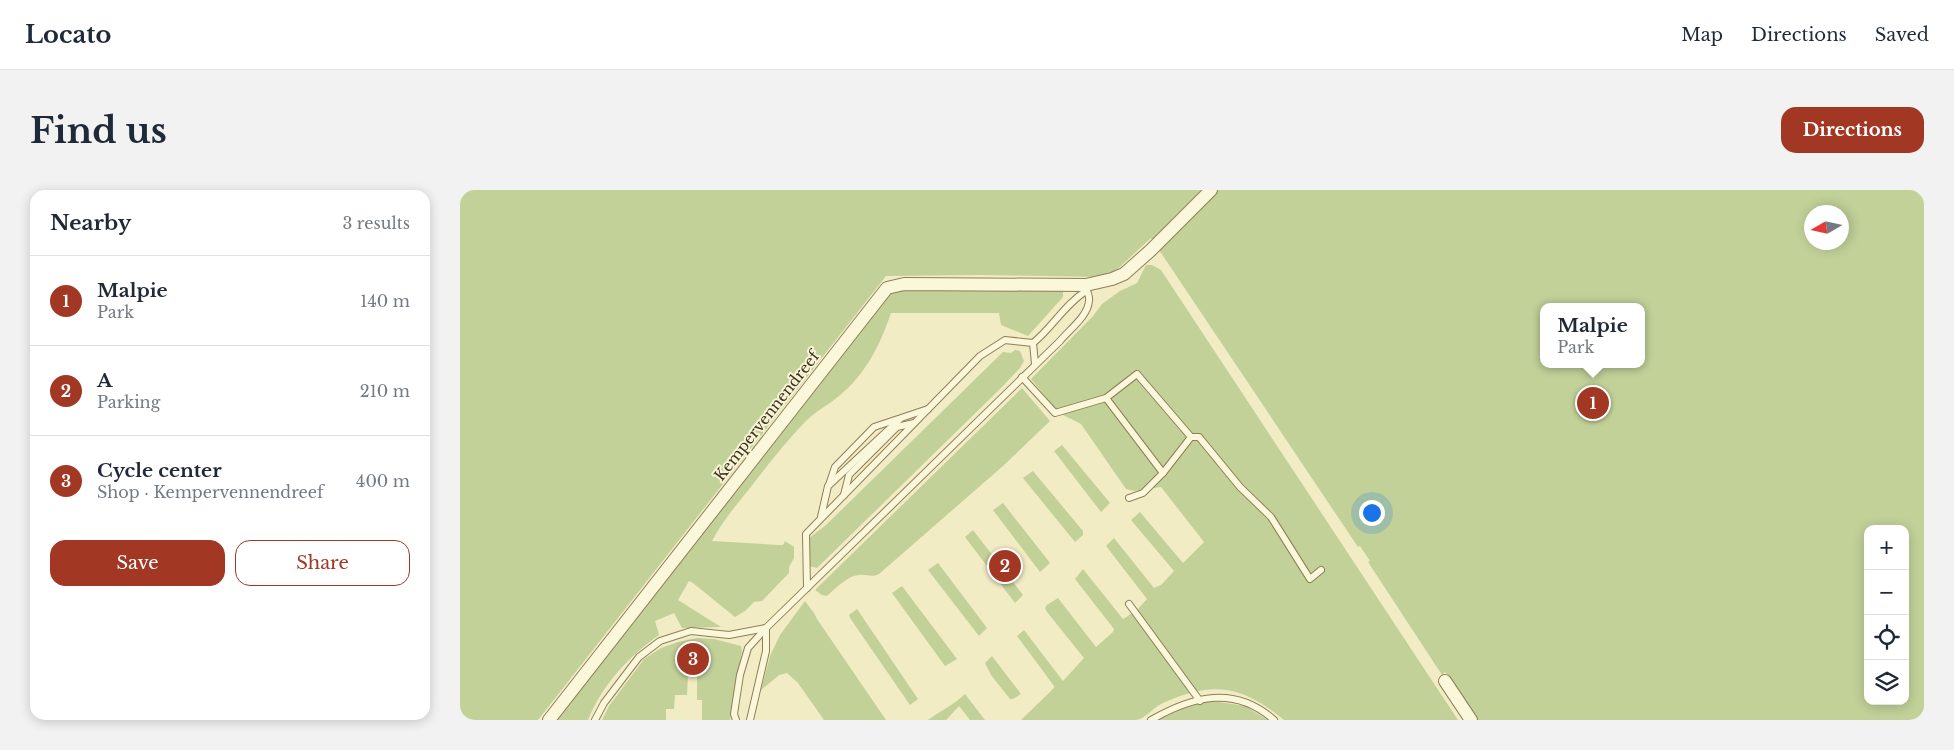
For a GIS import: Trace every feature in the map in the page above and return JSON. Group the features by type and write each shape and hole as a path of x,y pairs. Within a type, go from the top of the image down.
{"street":[{"name":"Kempervennendreef","path":"549,720 887,288 904,284 1086,288 1124,274 1152,250 1211,190"},
{"path":"1445,681 1472,720"}],"lane":[{"path":"736,720 734,714 740,675 747,651 766,628 807,588 1022,377 1035,364 1060,341 1085,313 1090,297 1086,288 1042,336 1033,343 1005,340 980,356 806,534 807,588"},
{"path":"1033,343 1035,364"},
{"path":"1022,377 1055,413 1106,398 1137,374 1191,437 1199,437 1240,487 1271,517 1310,579 1320,570"},
{"path":"1106,398 1163,472"},
{"path":"821,518 828,486 835,467 874,427 929,408"},
{"path":"828,486 901,418"},
{"path":"844,495 850,475 897,427 915,423"},
{"path":"1129,498 1143,493 1163,472 1191,437"},
{"path":"1129,604 1200,701"},
{"path":"595,720 604,704 639,658 660,641 691,631 729,635 766,628"},
{"path":"750,720 766,651 766,628"},
{"path":"1151,720 1174,707 1214,697 1234,698 1264,711 1274,720"}],"green space":[{"path":"460,190 1924,190 1924,720 1471,720 1454,684 1445,672 1442,675 1368,562 1370,561 1360,546 1358,547 1151,238 1111,275 1096,277 886,276 538,720 460,720"},
{"path":"1146,265 1152,265 1161,270 1458,720 1284,720 1253,699 1239,693 1211,689 1179,697 1161,704 1143,718 1136,720 1021,720 1054,686 1017,636 1024,630 1063,681 1084,658 1047,612 1045,608 1047,605 1058,598 1096,647 1113,632 1114,629 1075,579 1083,569 1123,619 1137,610 1147,599 1106,546 1114,538 1154,588 1161,585 1174,571 1131,520 1140,512 1183,563 1204,542 1161,487 1134,491 1126,489 1081,424 1059,413 1031,379 1093,316 1102,304 1120,291 1137,283"},
{"path":"893,290 1063,290 1063,297 1028,336 1001,325 999,313 891,313 877,348 857,378 839,396 807,420 796,432 734,507 712,541 783,545 785,541 794,547 794,558 789,567 789,573 762,601 754,602 735,617 689,581 678,600 721,627 682,628 674,613 655,621 659,635 637,652 617,672 601,695 588,720 554,720"},
{"path":"1015,350 1020,351 1024,361 1001,388 817,568 809,566 809,538 826,525 1003,352 1011,353"},
{"path":"1022,388 1050,421 1003,466 879,574 874,576 859,575 850,578 827,596 815,590"},
{"path":"1062,445 1110,503 1101,512 1054,451"},
{"path":"1033,471 1083,531 1083,535 1075,542 1023,478"},
{"path":"1003,503 1050,563 1040,572 993,510"},
{"path":"973,530 1023,595 1015,603 965,537"},
{"path":"938,563 987,628 979,636 928,570"},
{"path":"902,586 957,659 945,666 892,593"},
{"path":"805,601 886,720 824,720 798,683 787,673 779,675 761,690 770,656 780,635"},
{"path":"857,609 918,699 910,705 850,618 849,615"},
{"path":"698,638 714,639 741,646 742,651 730,720 702,720 702,700 697,700 697,675 688,675 687,695 675,695 674,709 666,709 666,720 602,720 609,706 644,659 661,648"},
{"path":"992,656 1021,694 1013,699 1010,699 991,675 985,663"},
{"path":"965,694 985,720 970,720 959,706 946,720 928,720 957,701"},
{"path":"1213,701 1245,706 1268,720 1158,720 1180,707"}],"place":[{"name":"Malpie","path":"1593,403"},
{"name":"A","path":"1005,566"},
{"name":"Cycle center","path":"693,659"}]}
